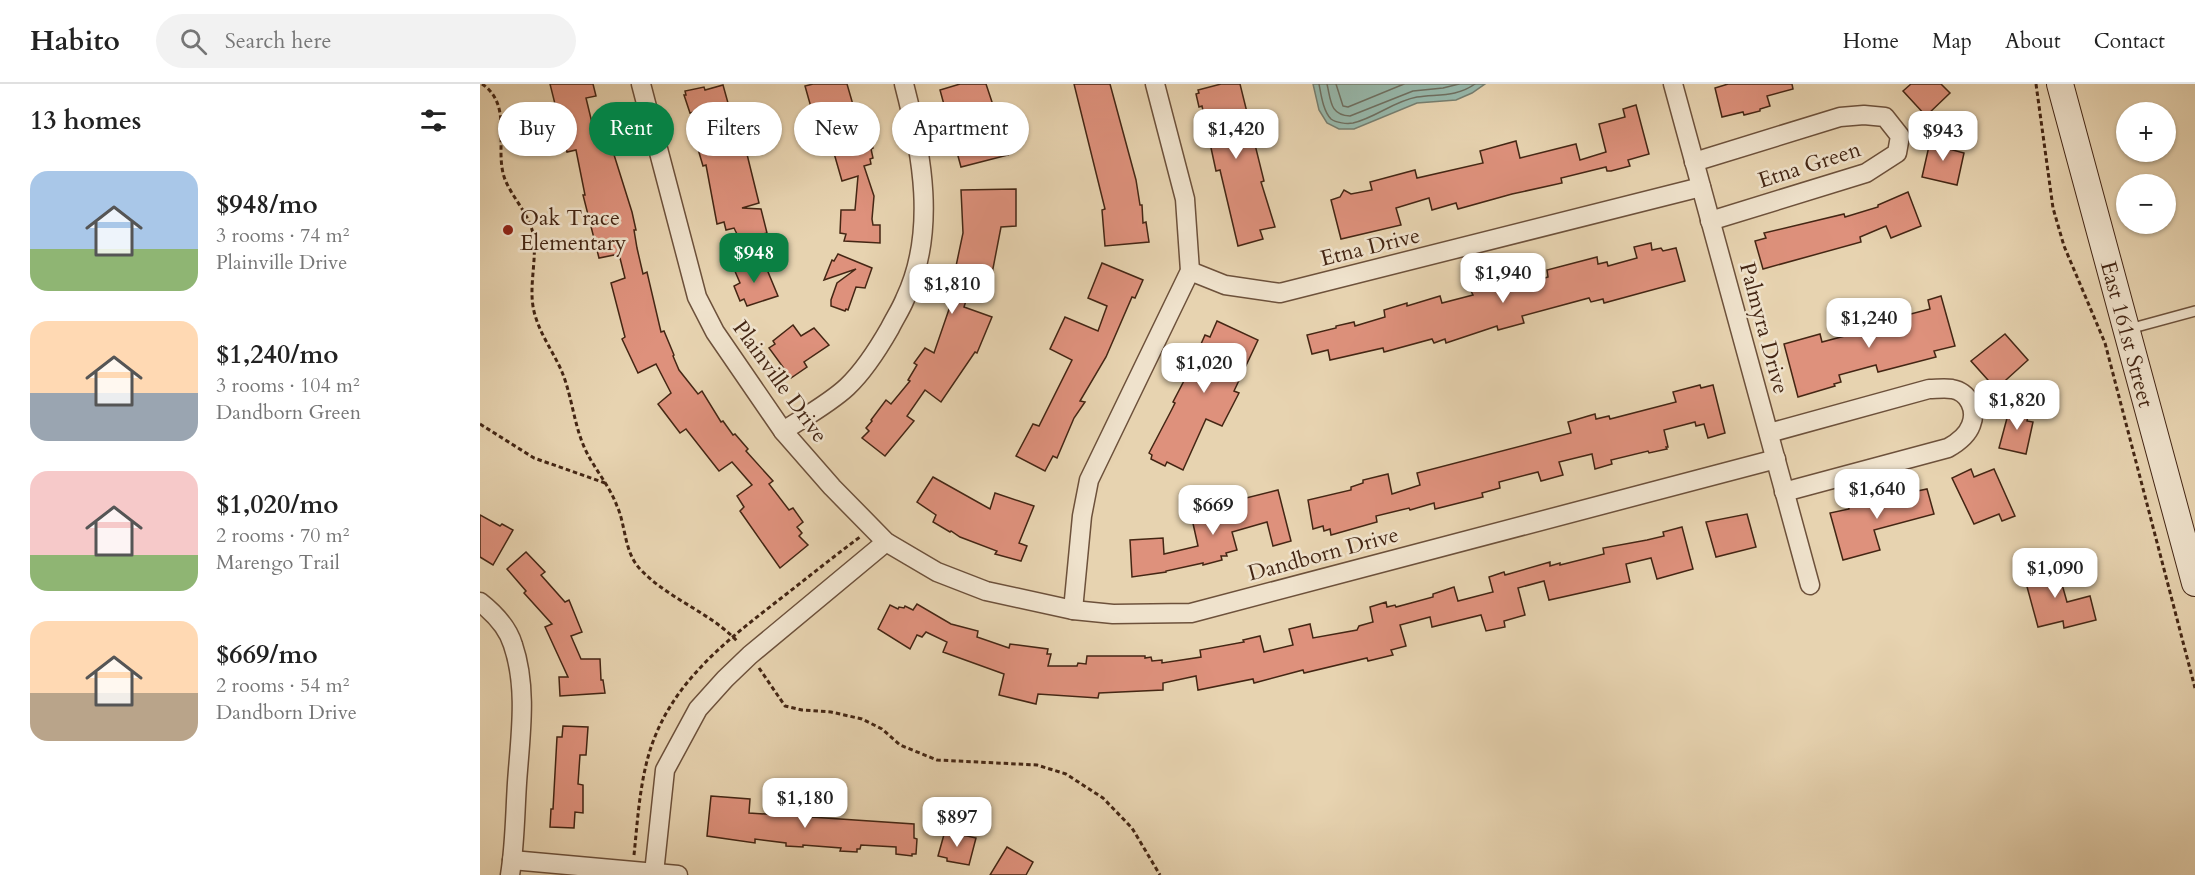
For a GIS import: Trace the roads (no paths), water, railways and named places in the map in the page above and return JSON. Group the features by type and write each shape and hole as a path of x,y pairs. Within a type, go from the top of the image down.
{"street":[{"name":"Plainville Drive","path":"641,84 697,297 715,332 783,431 832,487 886,542"},
{"path":"783,431 847,387 876,352 906,298 919,256 923,226 924,184 912,114 904,84"},
{"path":"1073,610 1082,516 1089,480 1190,271 1185,199 1155,84"},
{"name":"Palmyra Drive","path":"1673,84 1810,585"},
{"name":"East 161st Street","path":"2060,84 2195,583"},
{"name":"Etna Green","path":"1694,162 1840,117 1864,115 1885,117 1900,136 1897,153 1866,173 1710,221"},
{"name":"Etna Drive","path":"1190,271 1225,285 1280,293 1701,187"},
{"path":"1769,433 1929,388 1954,389 1968,397 1973,410 1971,426 1959,442 1948,448 1784,492"},
{"name":"Dandborn Drive","path":"886,542 937,572 986,591 1073,610 1113,614 1191,613 1776,459"},
{"path":"654,873 665,770 698,709 750,655 886,542"},
{"path":"480,602 502,624 512,642 519,666 520,736 511,868 678,875"}],"lane":[{"path":"2127,330 2195,311"}],"water":[{"path":"1313,84 1485,84 1456,100 1417,103 1354,129 1339,129 1327,123 1319,110"}],"place":[{"name":"Oak Trace Elementary","path":"508,230"}]}
